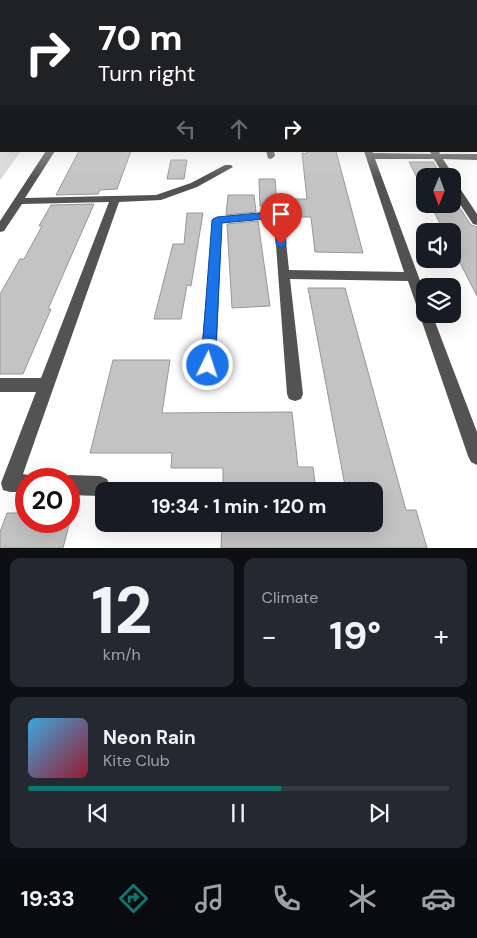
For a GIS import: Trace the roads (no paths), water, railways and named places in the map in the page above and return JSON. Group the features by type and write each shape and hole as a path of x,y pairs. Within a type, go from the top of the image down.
{"street":[{"path":"0,229 50,152"},
{"path":"416,288 369,154 435,154 477,158"},
{"path":"435,154 443,168"},
{"path":"19,201 157,198 194,185 228,168"},
{"path":"461,197 477,222"},
{"path":"15,468 115,199"},
{"path":"208,365 217,220 279,214 295,394"},
{"path":"283,274 412,277"},
{"path":"429,323 474,440 477,456"},
{"path":"0,385 46,385"},
{"path":"15,469 10,482 15,482"},
{"path":"80,485 95,486"}]}
